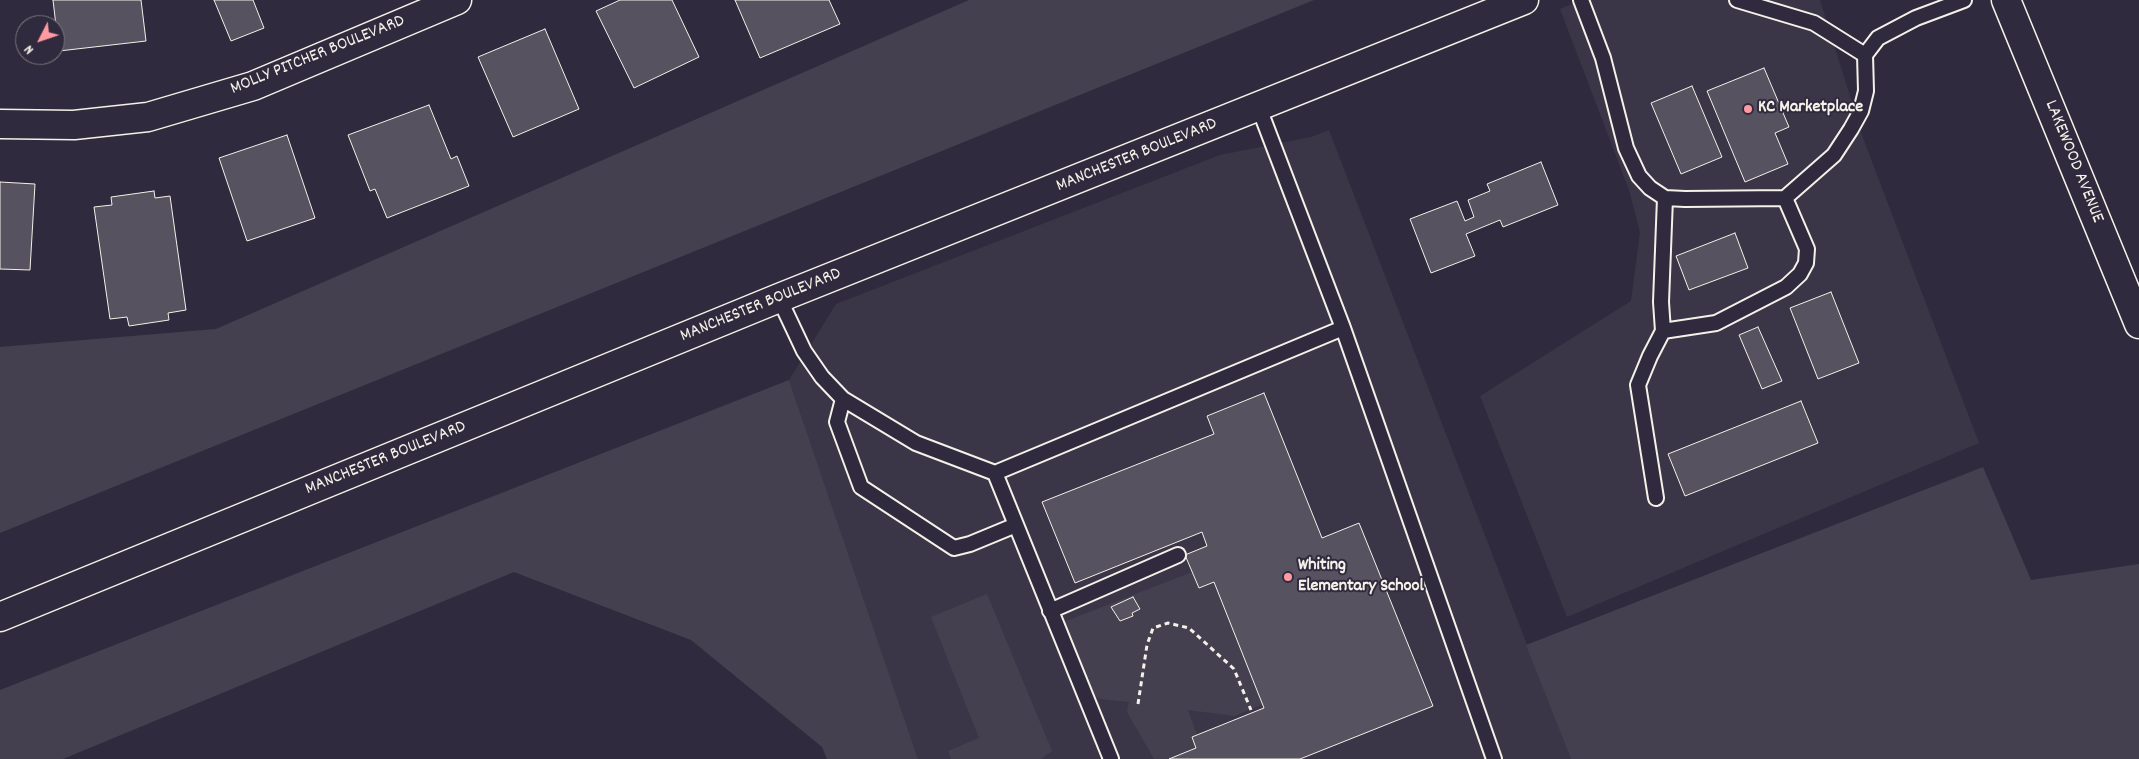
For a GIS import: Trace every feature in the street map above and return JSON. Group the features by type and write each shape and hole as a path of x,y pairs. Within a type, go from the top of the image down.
{"street":[{"name":"MOLLY PITCHER BOULEVARD","path":"0,124 74,126 148,117 252,86 417,7 457,0"},
{"name":"MANCHESTER BOULEVARD","path":"0,617 779,298 1259,108 1524,0"},
{"name":"LAKEWOOD AVENUE","path":"2006,0 2139,324"}],"lane":[{"path":"1581,0 1603,58 1626,148 1638,176 1650,188 1666,198 1786,198 1834,154 1851,129 1861,110 1866,91 1865,55 1878,38 1908,22 1964,0"},
{"path":"1737,0 1814,23 1865,55"},
{"path":"1259,108 1343,328 1494,759"},
{"path":"1656,498 1638,385 1650,356 1663,332 1661,302 1666,198"},
{"path":"1663,332 1716,324 1786,287 1800,274 1806,263 1807,249 1786,198"},
{"path":"779,298 804,351 822,377 843,399 916,443 995,473 1343,328"},
{"path":"843,399 837,422 861,487 954,548 970,544 1016,525"},
{"path":"995,473 1110,759"},
{"path":"1050,611 1178,555"}],"path":[{"path":"1138,704 1147,645 1153,628 1168,623 1189,628 1234,669 1251,710"}],"shaded area":[{"path":"969,0 1314,0 0,533 0,347 216,329"},
{"path":"1581,0 1820,0 1863,138 1979,443 1567,617 1480,396 1631,301 1640,232 1629,190 1560,9"},
{"path":"1329,130 1571,759 918,759 789,380 836,304 1220,155 1311,137"},
{"path":"789,380 918,759 827,759 822,747 691,640 514,572 63,759 0,759 0,690"},
{"path":"1983,467 2031,580 2139,564 2139,759 1571,759 1526,645"},
{"path":"1192,572 1199,588 1214,582 1263,704 1235,716 1188,710 1197,735 1192,737 1196,748 1169,759 1154,759 1127,712 1129,702 1100,699 1082,689 1056,625"},
{"path":"987,594 1052,751 1041,759 951,759 948,751 979,738 931,617"}],"building":[{"path":"53,0 141,0 146,41 65,50 65,15 55,15"},
{"path":"214,0 253,0 264,28 231,41"},
{"path":"620,0 672,0 699,57 634,88 596,11"},
{"path":"735,0 829,0 840,24 760,58"},
{"path":"545,29 579,109 513,137 478,57"},
{"name":"KC Marketplace","path":"1764,68 1789,127 1775,133 1788,164 1745,182 1707,91"},
{"path":"1692,86 1722,157 1681,174 1651,103"},
{"path":"429,105 451,159 457,156 469,186 387,218 375,189 370,191 348,135"},
{"path":"287,135 315,218 247,241 219,158"},
{"path":"1541,162 1558,205 1503,227 1500,220 1466,234 1475,256 1431,273 1410,219 1457,201 1465,221 1474,217 1468,200 1490,191 1487,184"},
{"path":"0,182 35,184 30,270 0,269"},
{"path":"154,191 155,198 170,196 186,310 168,313 169,320 129,326 127,317 110,319 94,207 112,205 111,197"},
{"path":"1735,233 1748,268 1689,290 1676,256"},
{"path":"1831,292 1859,363 1818,379 1790,308"},
{"path":"1758,327 1782,381 1762,389 1739,335"},
{"name":"Whiting Elementary School","path":"1264,393 1322,538 1359,523 1433,706 1300,759 1169,759 1196,748 1192,737 1264,708 1214,582 1199,588 1185,555 1207,546 1202,532 1075,583 1042,502 1214,434 1207,416"},
{"path":"1801,401 1818,443 1685,496 1668,454"},
{"path":"1133,597 1140,609 1132,613 1133,616 1120,621 1111,607"}],"place":[{"name":"KC Marketplace","path":"1748,109"},
{"name":"Whiting Elementary School","path":"1288,577"}]}
